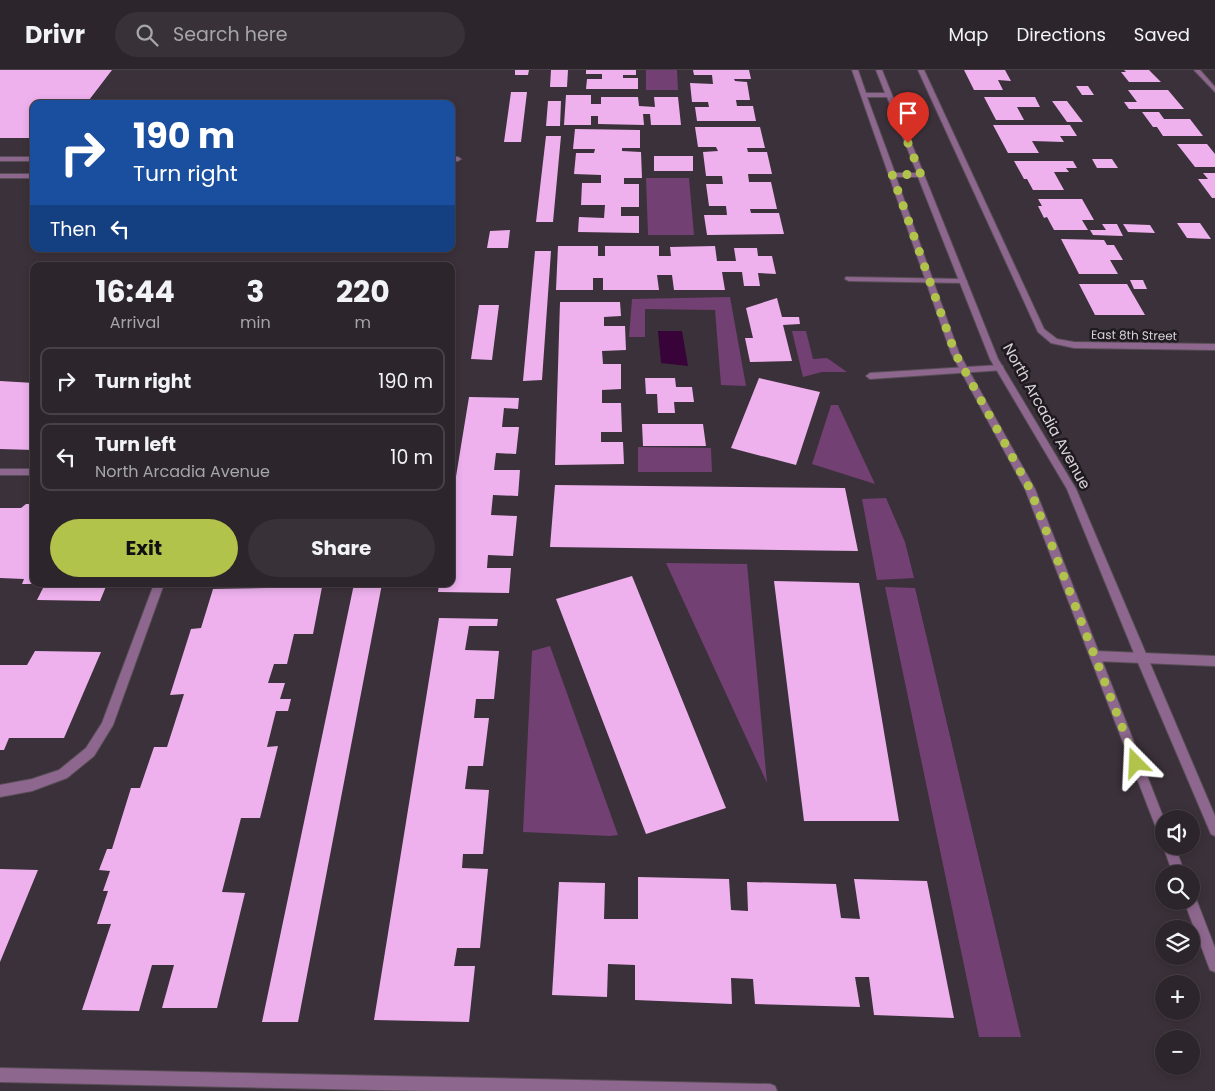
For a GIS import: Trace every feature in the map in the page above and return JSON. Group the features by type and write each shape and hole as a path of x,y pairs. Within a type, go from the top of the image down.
{"street":[{"path":"855,70 955,353 1030,489 1155,811"},
{"name":"North Arcadia Avenue","path":"879,70 994,359 1072,489 1141,658 1215,830"},
{"name":"East 8th Street","path":"921,70 1041,330 1054,340 1074,345 1215,347"},
{"path":"1197,70 1215,90"},
{"path":"864,95 889,95"},
{"path":"0,159 30,159"},
{"path":"892,174 921,175"},
{"path":"0,176 30,176"},
{"path":"849,279 963,281"},
{"path":"870,376 1000,368"},
{"path":"0,472 30,472"},
{"path":"0,791 32,786 63,774 90,752 107,725 158,587"},
{"path":"1095,656 1215,660"},
{"path":"1193,910 1215,966"},
{"path":"0,1075 305,1087 770,1091"}],"shaded area":[{"path":"646,70 677,70 678,90 646,90"},
{"path":"646,178 689,178 694,235 648,235"},
{"path":"730,297 746,386 721,385 715,310 645,309 645,337 629,337 632,299"},
{"path":"658,331 682,331 688,366 661,363"},
{"path":"792,331 806,331 813,359 827,358 847,372 822,372 803,377"},
{"path":"831,405 838,405 875,484 812,464"},
{"path":"638,447 711,448 712,472 638,472"},
{"path":"886,498 905,542 914,578 877,580 862,499"},
{"path":"666,563 747,564 767,783"},
{"path":"885,587 915,588 1021,1037 979,1037"},
{"path":"550,646 618,835 523,832 532,651"}],"building":[{"path":"0,70 112,70 89,100 30,100 30,138 0,138"},
{"path":"515,70 529,70 528,75 515,75"},
{"path":"551,70 568,70 567,87 550,87"},
{"path":"586,70 636,70 636,75 623,75 623,78 638,78 638,89 586,89 587,79 602,79 602,74 586,74"},
{"path":"693,70 749,70 751,79 734,79 735,81 747,82 750,100 736,100 737,106 753,106 756,121 697,121 695,107 709,107 708,102 692,102 690,83 713,84 712,75 694,75"},
{"path":"964,70 1005,70 1011,81 998,80 1003,90 974,90"},
{"path":"1124,70 1149,70 1161,82 1129,82 1121,72 1126,72"},
{"path":"1076,86 1088,86 1094,95 1082,95"},
{"path":"1128,90 1168,90 1184,109 1129,109 1124,102 1137,102"},
{"path":"511,92 527,92 521,142 504,142"},
{"path":"566,95 591,95 591,104 601,104 601,97 638,97 639,106 655,107 654,97 678,97 681,125 651,125 650,114 643,114 644,125 598,124 598,116 591,116 591,125 564,125"},
{"path":"984,97 1035,97 1040,107 1017,107 1024,120 996,120"},
{"path":"548,101 561,101 560,126 546,126"},
{"path":"1052,101 1067,101 1083,122 1067,122"},
{"path":"1142,112 1159,112 1164,119 1190,119 1203,136 1163,136 1157,127 1153,127"},
{"path":"993,125 1070,125 1077,136 1060,136 1064,142 1032,141 1039,153 1008,153"},
{"path":"695,127 760,127 765,148 747,148 748,152 767,152 772,174 748,174 749,182 771,182 777,209 750,209 751,213 779,213 784,234 707,235 704,215 727,215 726,206 709,206 706,184 723,184 722,176 706,176 703,152 718,151 716,147 698,147"},
{"path":"575,129 640,130 640,148 622,148 622,151 641,152 642,178 624,178 624,184 639,184 639,207 621,207 621,216 639,216 639,233 578,232 579,217 604,218 605,205 581,205 582,183 601,183 601,175 574,174 576,153 594,153 595,149 573,149"},
{"path":"546,136 561,136 553,222 536,222"},
{"path":"1177,144 1207,144 1215,154 1215,167 1195,167"},
{"path":"654,156 693,156 693,171 654,171"},
{"path":"1092,159 1112,159 1118,168 1097,168"},
{"path":"1014,161 1073,161 1077,168 1066,168 1069,172 1054,172 1064,190 1033,190"},
{"path":"1203,173 1215,173 1215,198 1212,198 1198,179 1208,179"},
{"path":"1038,199 1082,199 1094,220 1082,220 1088,230 1054,230 1047,217 1044,218 1038,206 1042,206"},
{"path":"1177,223 1200,223 1211,239 1187,238"},
{"path":"1102,224 1117,224 1123,236 1093,235 1090,230 1106,230"},
{"path":"1123,224 1150,225 1155,233 1128,232"},
{"path":"510,230 508,248 487,248 490,231"},
{"path":"1061,239 1104,240 1107,245 1114,245 1123,260 1110,260 1118,274 1079,274"},
{"path":"558,246 598,246 598,256 605,256 605,246 659,246 659,256 671,256 670,247 715,246 717,261 736,261 734,248 757,248 758,256 772,256 776,274 758,273 760,286 744,286 742,272 722,272 725,290 674,290 672,275 657,275 659,290 603,290 603,278 593,278 593,290 556,290"},
{"path":"535,251 551,251 542,380 523,381"},
{"path":"1130,280 1143,280 1147,289 1134,289"},
{"path":"1079,284 1127,284 1145,315 1095,315"},
{"path":"777,298 782,317 799,317 800,324 783,325 792,361 750,362 745,338 753,338 746,308"},
{"path":"560,302 620,302 621,316 604,317 604,326 625,326 626,350 602,351 603,364 621,364 621,389 602,390 602,403 621,403 622,432 601,432 601,442 623,442 624,464 555,465"},
{"path":"479,305 499,305 492,360 471,359"},
{"path":"645,378 675,378 676,387 692,387 694,402 674,402 675,413 658,413 657,394 646,394"},
{"path":"759,378 820,392 796,465 731,448"},
{"path":"0,381 30,383 30,450 0,449"},
{"path":"469,397 519,398 518,409 504,408 502,427 519,427 516,454 496,453 494,470 520,470 518,496 493,495 491,515 517,516 513,556 488,555 487,568 511,568 509,593 438,592 439,587 455,587 455,483"},
{"path":"642,424 703,424 706,446 643,446"},
{"path":"555,485 845,488 858,551 550,547"},
{"path":"26,504 30,504 30,584 22,584 24,579 0,578 0,508 21,508"},
{"path":"632,576 726,808 646,834 556,599"},
{"path":"774,581 859,583 899,821 804,821"},
{"path":"44,587 106,587 100,601 37,600"},
{"path":"322,587 313,634 294,634 287,664 274,664 268,683 285,683 280,699 291,699 288,711 276,711 267,747 278,746 260,818 241,818 222,892 245,893 217,1008 162,1008 174,965 152,965 139,1011 82,1010 111,924 97,924 108,891 103,891 110,871 99,870 107,849 112,849 131,788 140,788 154,747 167,747 184,694 170,695 191,629 201,628 213,589"},
{"path":"353,587 381,587 298,1022 262,1022"},
{"path":"439,618 498,619 497,626 469,626 465,650 499,651 494,699 476,699 474,718 489,718 483,766 468,766 465,789 489,790 483,854 463,854 462,868 488,869 480,948 457,948 454,966 475,966 469,1022 374,1020"},
{"path":"35,651 101,652 64,738 9,738 4,750 0,750 0,665 27,665"},
{"path":"0,869 38,870 0,962"},
{"path":"638,877 729,879 731,910 748,911 747,882 836,884 841,918 860,919 854,879 927,881 954,1018 874,1015 869,977 855,977 860,1007 755,1004 753,979 731,978 732,1004 635,1000 635,965 608,964 607,997 552,995 559,882 605,883 604,919 638,919"}],"route":[{"path":"908,143 921,175 892,174 955,353 1030,489 1136,763"}]}
